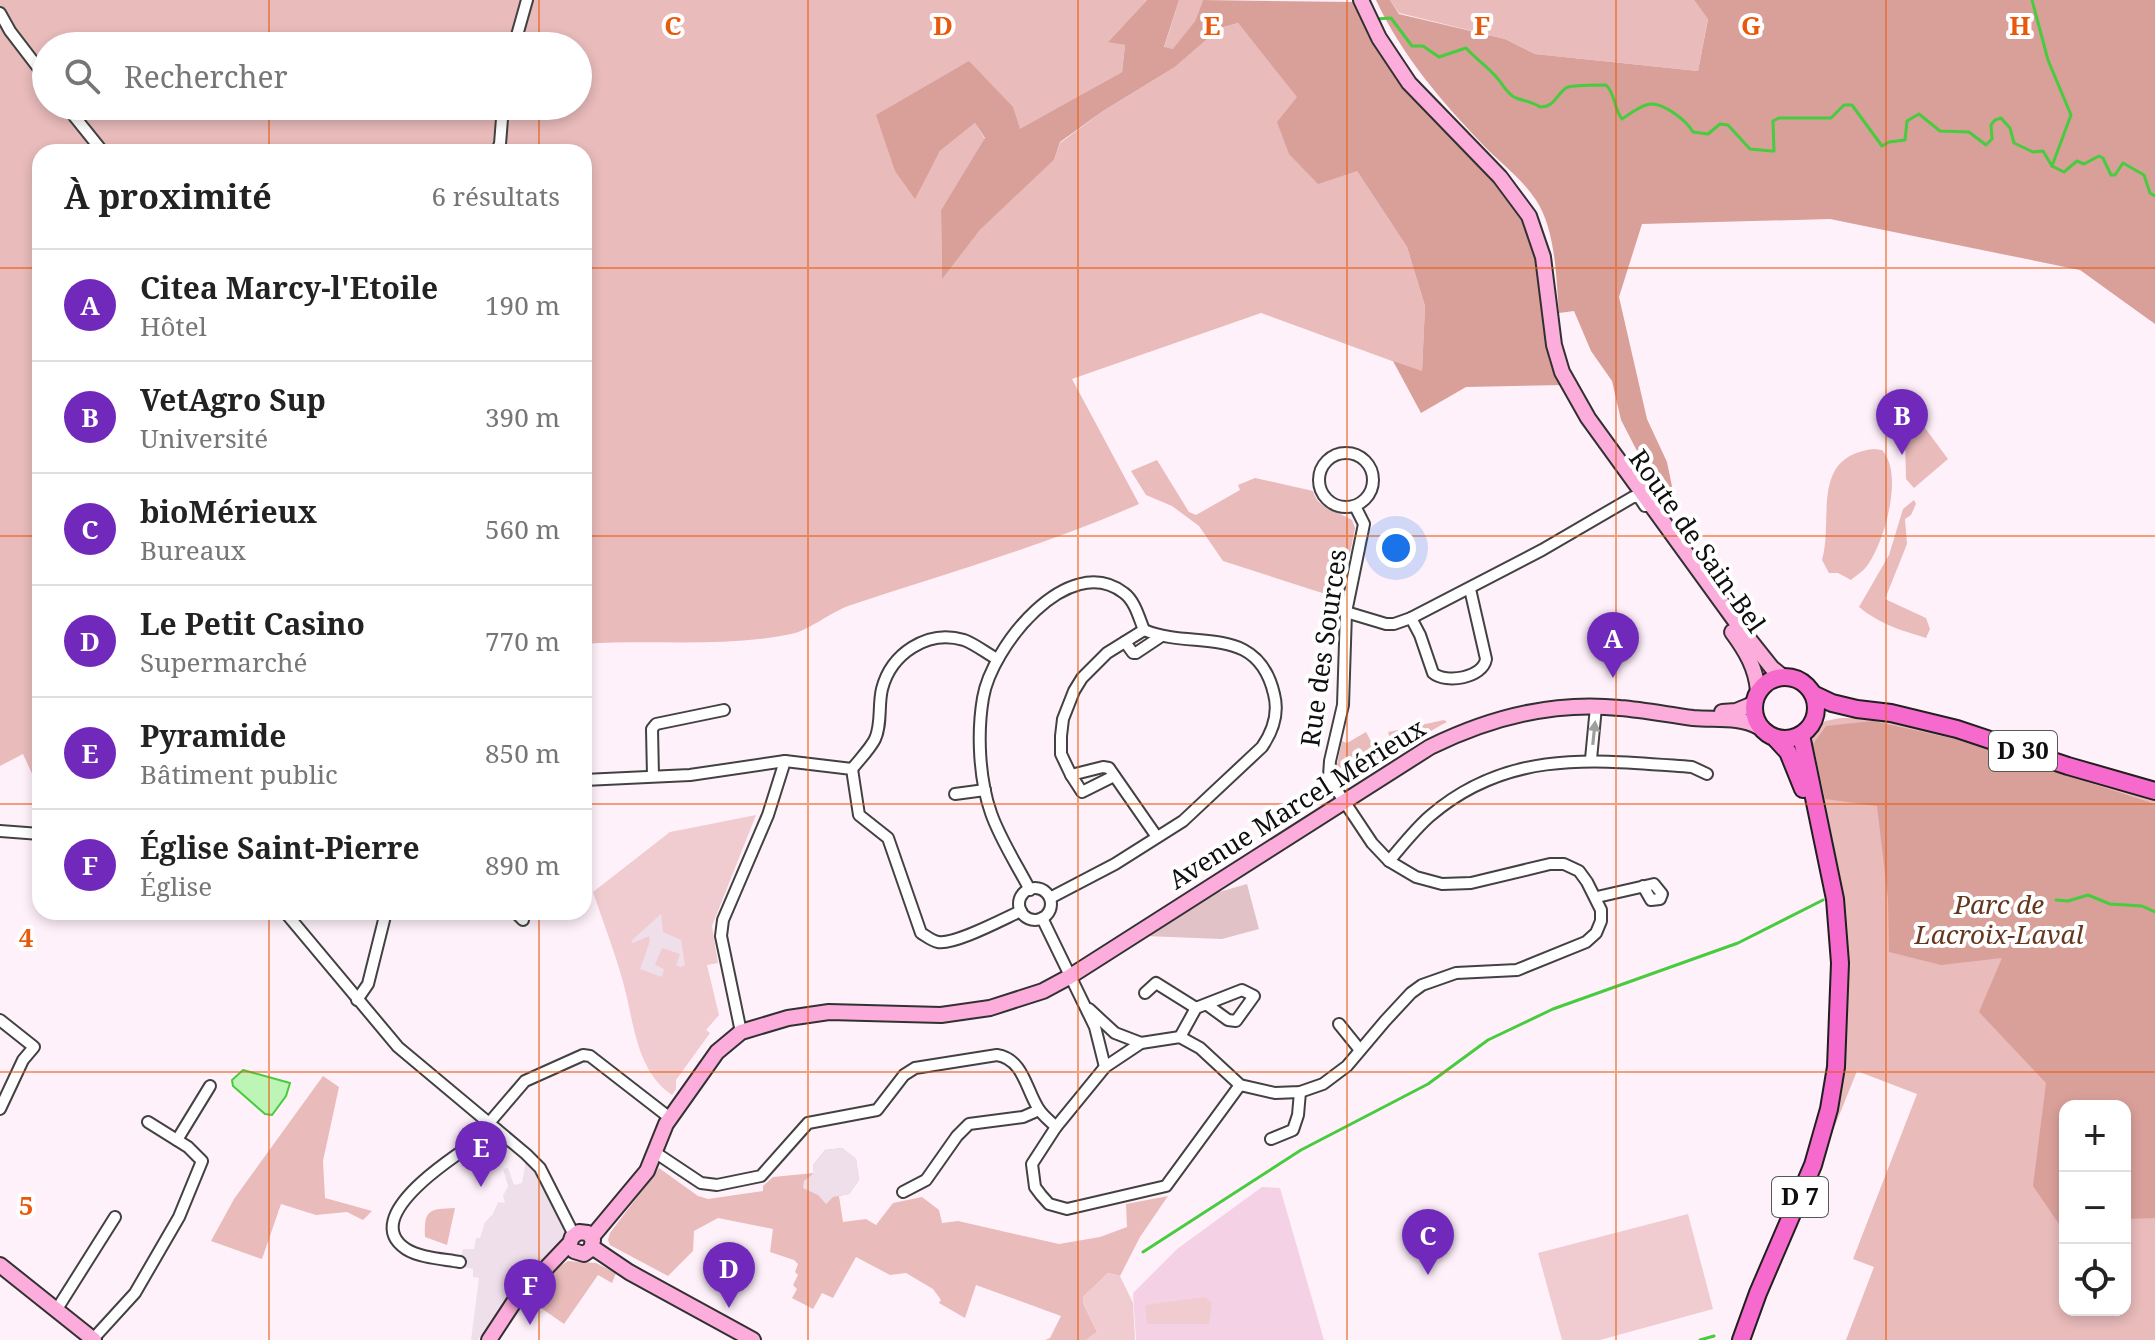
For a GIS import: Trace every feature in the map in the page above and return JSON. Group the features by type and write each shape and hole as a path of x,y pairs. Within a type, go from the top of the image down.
{"main road":[{"name":"Route de Sain-Bel","path":"1367,12 1379,38 1409,83 1500,177 1529,216 1543,257 1554,345 1562,372 1633,497 1741,645 1757,674 1756,698"},
{"name":"Route de Sain-Bel","path":"1589,420 1741,629 1783,677"},
{"path":"1783,677 1803,683 1816,702 1814,719 1801,735 1785,740 1776,739 1759,727 1755,720 1756,698 1764,684 1783,677"},
{"name":"D 30","path":"1813,694 1857,709 1891,713 1957,729 2155,791"},
{"name":"Avenue Marcel Mérieux","path":"489,1340 514,1302 553,1261 582,1243 647,1171 670,1118 717,1052 741,1032 788,1018 829,1012 880,1012 894,1008 988,1001 1068,972 1343,797 1427,739 1458,725 1553,700 1620,699 1715,712 1736,711 1756,698"},
{"name":"Avenue Marcel Mérieux","path":"1343,797 1430,747 1479,725 1556,708 1617,707 1717,720 1746,720 1759,727"},
{"name":"D 30","path":"1814,719 1857,709"},
{"name":"D 7","path":"1741,1340 1813,1165 1829,1109 1836,1067 1840,963 1834,895 1801,735"},
{"name":"D 7","path":"1776,739 1788,752 1822,844"},
{"name":"D 7","path":"1733,1340 1761,1260 1808,1150 1835,1047"},
{"path":"582,1243 603,1263 629,1272 753,1340"},
{"path":"0,1265 93,1340"}],"street":[{"path":"518,32 527,0"},
{"path":"0,13 32,60"},
{"path":"77,120 97,144"},
{"path":"500,144 502,120"},
{"path":"1354,454 1370,467 1371,491 1355,506 1347,508 1331,503 1320,490 1321,469 1335,455 1354,454"},
{"path":"1346,612 1386,624 1411,618 1470,589 1633,497 1639,497 1661,528 1667,528"},
{"name":"Rue des Sources","path":"1355,506 1364,524 1346,612 1343,705 1329,776 1372,843 1389,861"},
{"path":"1030,890 991,815 985,790 982,712 988,678 997,659 1039,608 1062,591 1089,582 1101,583 1125,593 1133,603 1144,630 1160,637 1223,642 1252,654 1264,667 1276,699 1271,735 1262,747 1201,806 1102,871 1050,898"},
{"path":"1411,618 1437,677 1477,673 1484,667 1486,659 1470,589"},
{"path":"1114,776 1082,792 1061,754 1063,719 1082,678 1091,667 1144,630"},
{"path":"1125,642 1136,653 1160,637"},
{"path":"997,659 967,641 953,638 921,643 908,649 889,670 881,695 875,738 852,769 859,815 888,838 921,933 937,942 946,941 1021,911"},
{"path":"1591,759 1596,707"},
{"path":"653,776 652,729 656,724 724,710"},
{"path":"1240,1085 1166,1186 1067,1209 1049,1204 1035,1187 1032,1164 1056,1127 1105,1067 1141,1043 1180,1037 1200,1048 1240,1085 1275,1093 1300,1092 1323,1084 1347,1066 1411,993 1422,985 1456,973 1517,970 1586,942 1596,933 1601,921 1597,897 1579,871 1564,864 1550,864 1471,883 1442,884 1416,877 1389,861 1427,818 1450,800 1479,783 1530,765 1591,759 1692,767 1707,774"},
{"path":"592,780 690,775 785,761 852,769"},
{"path":"741,1032 721,936 723,920 768,815 785,761"},
{"path":"1071,775 1109,768 1157,837"},
{"path":"955,794 985,790"},
{"path":"0,831 32,833"},
{"path":"1597,897 1643,886"},
{"path":"1030,890 1042,890 1050,898 1050,909 1042,918 1030,920 1021,911 1020,898 1030,890"},
{"path":"1042,918 1095,1027 1105,1067"},
{"path":"292,920 398,1047 540,1168 582,1243"},
{"path":"357,1000 368,984 384,920"},
{"path":"1145,993 1156,983 1201,1006 1180,1037"},
{"path":"1082,1001 1115,1033 1141,1043"},
{"path":"0,1020 34,1047 23,1060 0,1109"},
{"path":"1339,1024 1360,1050"},
{"path":"460,1262 404,1248 398,1241 394,1222 406,1196 493,1126 525,1081 583,1055 590,1056 670,1118"},
{"path":"656,1153 701,1183 709,1185 754,1179 769,1170 808,1123 877,1110 904,1075 915,1068 997,1055 1009,1058 1017,1066 1039,1110 1056,1127"},
{"path":"177,1140 210,1086"},
{"path":"1271,1139 1293,1130 1300,1092"},
{"path":"903,1192 926,1180 969,1124 1023,1117 1039,1110"},
{"path":"93,1340 135,1293 179,1217 202,1161 148,1122"},
{"path":"57,1309 115,1217"}],"shaded area":[{"path":"756,815 712,926 718,963 707,965 719,1015 706,1030 710,1033 676,1080 672,1095 660,1085 643,1058 620,971 593,892 670,832"},
{"path":"1247,884 1259,929 1222,939 1144,936 1212,894"},
{"path":"661,914 663,932 681,940 685,965 676,965 680,954 662,948 655,965 664,969 662,977 640,969 649,936 633,943 631,941"},
{"path":"243,1070 290,1083 286,1096 272,1115 265,1114 233,1086 232,1080"},
{"path":"842,1148 856,1159 859,1180 849,1194 833,1197 826,1204 818,1195 803,1188 804,1181 814,1173 813,1165 825,1150"},
{"path":"526,1160 540,1173 567,1231 566,1237 494,1317 478,1340 471,1340 479,1278 473,1277 473,1269 459,1266 463,1249 474,1249 476,1238 480,1238 485,1222 498,1202 505,1203 503,1196 508,1186 503,1169 508,1168 514,1185 522,1183"},
{"path":"1262,1187 1280,1188 1324,1340 1136,1340 1133,1293 1177,1249"},
{"path":"1688,1214 1713,1309 1600,1340 1562,1340 1538,1253"},
{"path":"1108,1273 1120,1276 1133,1303 1135,1340 1086,1340 1097,1332 1083,1297"},
{"path":"1205,1297 1212,1303 1209,1324 1147,1324 1145,1305"}],"green space":[{"path":"0,0 1147,0 1109,41 1125,45 1122,72 1020,130 969,61 914,199 940,151 975,123 985,139 941,210 942,278 980,230 1054,160 1060,143 1103,111 1175,67 1220,28 1238,23 1357,171 1407,247 1425,306 1422,372 1261,313 1072,379 1139,504 1033,546 851,605 791,634 740,641 592,644 592,144 32,144 32,774 23,754 0,766"},
{"path":"1147,0 1179,0 1164,47 1173,49 1195,21 1203,0 1356,2 1377,46 1504,189 1531,232 1564,385 1466,387 1421,413 1393,361 1422,371 1425,306 1407,247 1357,171 1318,184 1289,154 1277,122 1297,97 1238,23 1220,28 1175,67 1103,111 1060,142 1054,160 980,230 942,279 941,210 985,138 975,123 940,151 915,199 895,171 876,115 969,61 1013,107 1020,129 1122,72 1125,45 1108,42"},
{"path":"1179,0 1203,0 1195,21 1174,49 1164,48"},
{"path":"1376,0 1390,0 1399,14 1505,39 1535,54 1698,71 1708,19 1694,0 2155,0 2155,324 2080,270 1830,219 1642,224 1619,297 1647,419 1667,462 1674,496 1667,509 1621,420 1612,381 1591,351 1574,311 1559,313 1556,270 1543,212 1531,193 1469,130 1424,78 1386,21"},
{"path":"1390,0 1694,0 1708,18 1698,71 1535,54 1505,39 1399,13"},
{"path":"1922,424 1948,459 1914,488 1906,479 1905,438"},
{"path":"1882,450 1892,474 1890,506 1875,552 1865,568 1851,580 1838,573 1829,573 1822,560 1828,492 1832,476 1840,464 1854,454"},
{"path":"1157,460 1189,512 1196,515 1240,490 1238,485 1255,478 1313,491 1324,506 1352,520 1355,528 1341,599 1223,561 1199,526 1172,506 1146,495 1131,471"},
{"path":"1914,500 1916,504 1911,515 1905,519 1907,544 1885,599 1926,618 1930,629 1926,638 1883,623 1859,607 1889,555 1903,509"},
{"name":"Parc de Lacroix-Laval","path":"1873,718 1954,736 2155,799 2155,1340 1846,1340 1874,1267 1853,1259 1917,1094 1857,1071 1828,1143 1823,1143 1845,974 1809,743 1825,721"},
{"path":"1444,720 1447,722 1351,776 1344,778 1336,770 1342,741 1347,743 1366,732 1376,751 1392,744 1388,732"},
{"path":"1873,721 1955,739 2155,804 2155,1218 2131,1219 2131,1100 2059,1100 2059,1224 2033,1186 2046,1083 1979,1012 2002,958 1941,965 1889,952 1888,899 1877,806 1825,799 1813,744 1826,726"},
{"path":"323,1076 339,1087 323,1161 325,1198 372,1211 363,1220 347,1212 316,1215 281,1204 262,1259 211,1241 234,1199"},
{"path":"842,1148 856,1159 859,1180 849,1194 839,1196 843,1222 866,1219 876,1225 893,1203 922,1197 939,1210 942,1223 958,1221 1059,1244 1100,1237 1127,1227 1126,1204 1168,1196 1140,1237 1120,1276 1108,1273 1083,1297 1097,1332 1086,1340 1045,1340 1050,1338 1061,1316 976,1285 965,1318 939,1303 941,1300 933,1289 906,1273 890,1275 856,1257 833,1298 822,1293 813,1309 792,1298 797,1289 793,1285 798,1275 795,1272 798,1264 770,1252 773,1229 718,1218 694,1231 693,1251 668,1276 610,1245 610,1233 659,1168 698,1196 708,1199 763,1191 763,1186 773,1177 814,1173 813,1165 825,1150"},
{"path":"455,1208 447,1245 425,1237 430,1212"},
{"path":"568,1261 596,1263 616,1273 612,1283 598,1275 564,1324 528,1299 554,1270"}],"waterway":[{"path":"2032,0 2048,60 2071,115 2052,166"},
{"path":"1375,19 1391,18 1412,46 1423,46 1439,57 1466,48 1510,94 1540,107 1552,103 1569,87 1606,85 1622,119 1644,106 1657,105 1675,114 1693,132 1708,134 1720,124 1728,125 1750,149 1771,151 1774,151 1773,121 1779,118 1831,118 1844,105 1852,105 1882,146 1905,140 1907,121 1919,114 1940,131 1969,132 1986,145 1992,139 1991,125 2001,118 2010,128 2014,143 2033,152 2043,151 2052,166 2064,172 2077,161 2084,164 2099,156 2111,175 2115,175 2123,163 2144,175 2150,193 2155,196"},
{"path":"2056,900 2068,901 2088,895 2110,904 2142,906 2155,912"},
{"path":"1143,1252 1301,1150 1428,1084 1488,1040 1553,1009 1738,943 1823,900"},
{"path":"1700,1340 1714,1336"}],"place":[{"name":"VetAgro Sup","path":"1902,455"},
{"name":"Citea Marcy-l'Etoile","path":"1613,678"},
{"name":"Pyramide","path":"481,1187"},
{"name":"bioMérieux","path":"1428,1275"},
{"name":"Le Petit Casino","path":"729,1308"},
{"name":"Église Saint-Pierre","path":"530,1325"}]}
